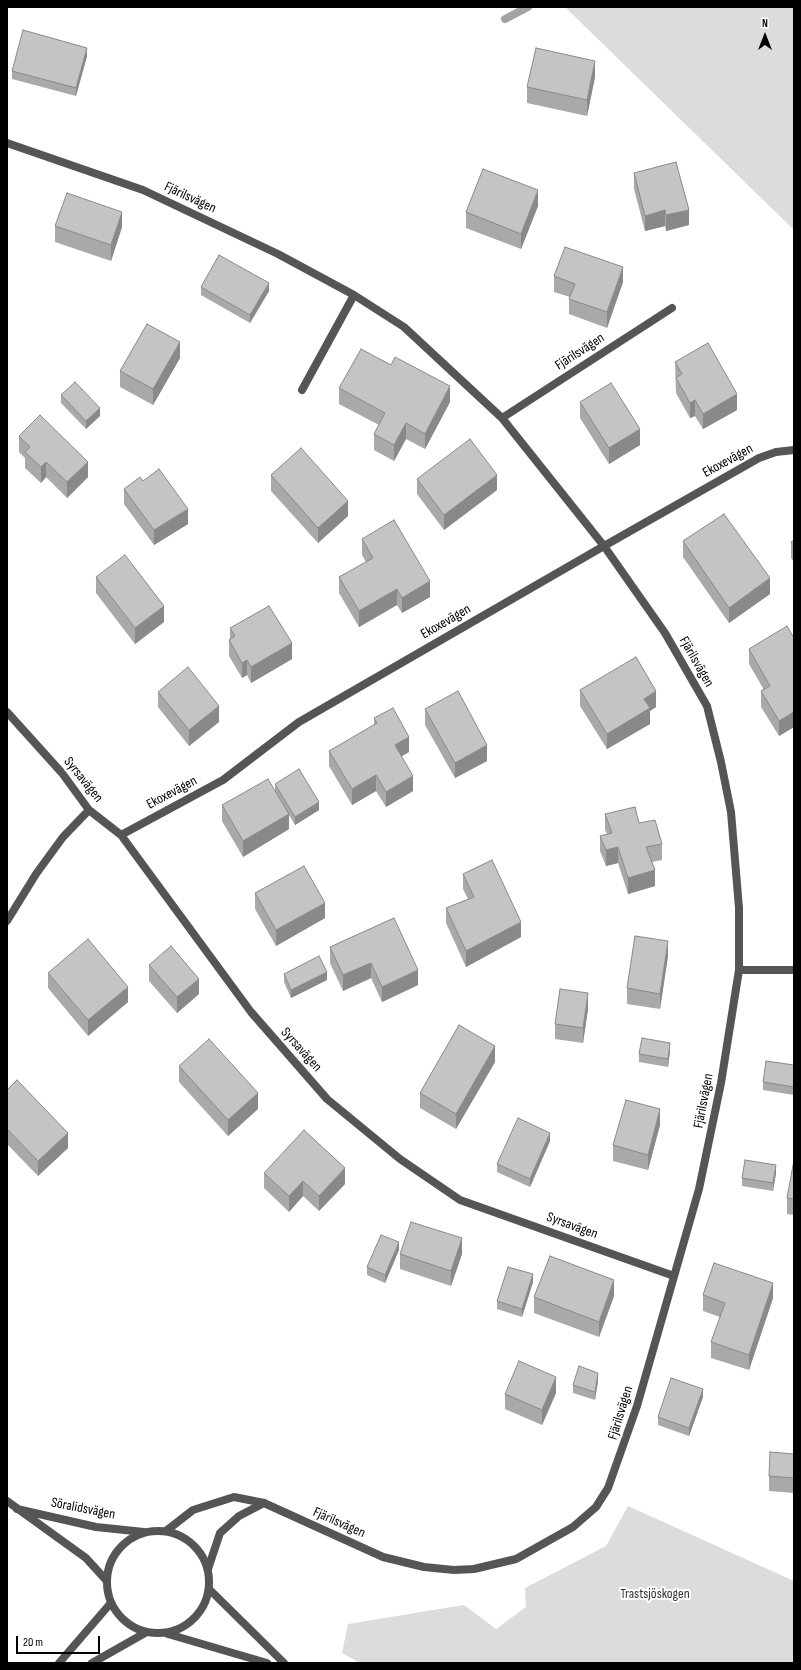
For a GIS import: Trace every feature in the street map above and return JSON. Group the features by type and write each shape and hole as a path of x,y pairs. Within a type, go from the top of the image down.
{"street":[{"name":"Fjärilsvägen","path":"7,143 143,190 278,254 354,295 404,327 502,418 604,546 664,633 707,706 721,762 731,812 739,908 739,970 721,1083 699,1189 637,1406 608,1488 596,1507 573,1527 516,1559 474,1569 461,1570 408,1564 383,1557 264,1503 234,1497 193,1510 166,1532"},
{"path":"302,390 354,295"},
{"name":"Fjärilsvägen","path":"502,418 672,308"},
{"name":"Ekoxevägen","path":"121,835 223,780 299,722 604,546 759,458 776,452 794,450"},
{"name":"Syrsavägen","path":"7,712 62,773 89,810 121,835 251,1012 279,1046 327,1099 400,1159 460,1200 674,1276"},
{"path":"7,921 36,874 59,843 89,810"},
{"path":"739,970 794,970"},
{"name":"Söralidsvägen","path":"7,1501 86,1558 106,1580"},
{"path":"208,1569 220,1533 239,1516 264,1503"},
{"name":"Söralidsvägen","path":"17,1508 96,1527 145,1532"},
{"path":"168,1634 189,1624 204,1607 210,1589 208,1569 200,1552 186,1539 166,1532 145,1532 126,1542 112,1558 106,1580 110,1604 124,1622 145,1633 168,1634 267,1663"},
{"path":"210,1589 284,1663"},
{"path":"59,1663 110,1604"},
{"path":"92,1663 145,1633"}],"green space":[{"path":"567,7 794,7 794,230 567,9"},
{"name":"Trastsjöskogen","path":"628,1506 794,1581 794,1663 360,1663 342,1653 348,1624 464,1605 496,1629 526,1607 525,1588 606,1546"}],"building":[{"path":"23,30 87,48 76,88 12,71"},
{"path":"536,48 595,61 587,100 527,87"},
{"path":"676,162 689,210 666,215 665,210 645,216 634,173"},
{"path":"483,169 538,190 521,234 466,212"},
{"path":"67,193 122,212 111,245 55,226"},
{"path":"565,247 623,267 607,312 569,299 575,284 554,276"},
{"path":"219,255 269,283 250,315 201,287"},
{"path":"147,324 180,342 153,389 120,371"},
{"path":"708,343 737,394 703,414 695,400 690,403 676,378 682,374 675,362"},
{"path":"361,349 391,365 395,357 450,386 425,434 406,423 394,445 374,434 385,413 339,388"},
{"path":"75,382 100,408 86,421 61,395"},
{"path":"611,383 640,429 609,448 580,402"},
{"path":"40,415 88,462 67,482 46,462 41,467 25,452 30,447 19,436"},
{"path":"470,439 497,475 444,515 417,479"},
{"path":"301,448 348,501 318,528 271,475"},
{"path":"159,469 188,509 154,530 124,489 140,477 143,481"},
{"path":"724,514 770,578 729,608 683,541"},
{"path":"394,520 430,581 402,598 397,589 359,611 339,577 373,558 362,539"},
{"path":"125,555 164,606 135,628 96,577"},
{"path":"269,606 292,643 251,667 247,660 242,663 229,640 235,636 230,628"},
{"path":"787,626 794,638 794,712 779,721 761,691 770,686 749,649"},
{"path":"636,657 656,691 644,699 650,708 607,734 580,690"},
{"path":"188,667 219,706 189,730 158,692"},
{"path":"458,691 487,745 455,763 425,709"},
{"path":"393,708 409,737 395,745 413,776 386,792 376,775 352,789 329,751 377,723 374,718"},
{"path":"299,769 319,802 295,817 275,784"},
{"path":"268,779 289,814 243,841 222,805"},
{"path":"635,807 639,823 655,820 662,844 646,847 655,870 628,878 618,847 606,850 600,836 612,833 605,814"},
{"path":"492,860 521,922 466,951 446,908 474,897 463,874"},
{"path":"304,866 325,903 276,930 255,893"},
{"path":"394,918 418,970 382,987 371,963 343,975 330,947"},
{"path":"635,936 668,941 660,994 627,988"},
{"path":"88,939 128,987 88,1020 48,973"},
{"path":"171,946 199,979 177,997 149,965"},
{"path":"319,956 327,972 291,990 284,974"},
{"path":"560,989 588,993 583,1028 555,1024"},
{"path":"459,1025 495,1046 456,1114 420,1093"},
{"path":"642,1038 670,1043 668,1059 639,1054"},
{"path":"209,1039 258,1093 228,1120 179,1066"},
{"path":"766,1061 794,1065 794,1087 763,1082"},
{"path":"17,1080 68,1133 38,1161 7,1129 7,1090"},
{"path":"626,1100 660,1109 648,1155 613,1145"},
{"path":"518,1118 550,1133 530,1179 497,1164"},
{"path":"304,1130 345,1168 319,1196 303,1181 289,1196 264,1173"},
{"path":"745,1160 776,1165 773,1183 742,1178"},
{"path":"794,1160 794,1199 787,1198"},
{"path":"411,1222 462,1238 451,1271 400,1254"},
{"path":"381,1235 399,1242 385,1275 367,1267"},
{"path":"550,1256 614,1280 599,1322 534,1297"},
{"path":"714,1263 773,1283 749,1355 711,1342 725,1303 703,1295"},
{"path":"508,1267 533,1274 522,1309 497,1301"},
{"path":"519,1361 556,1377 542,1410 505,1394"},
{"path":"579,1366 598,1373 595,1392 573,1385"},
{"path":"671,1378 703,1389 689,1428 658,1417"},
{"path":"770,1452 794,1454 794,1478 769,1476"}],"waterway":[{"path":"505,19 528,7"}]}
